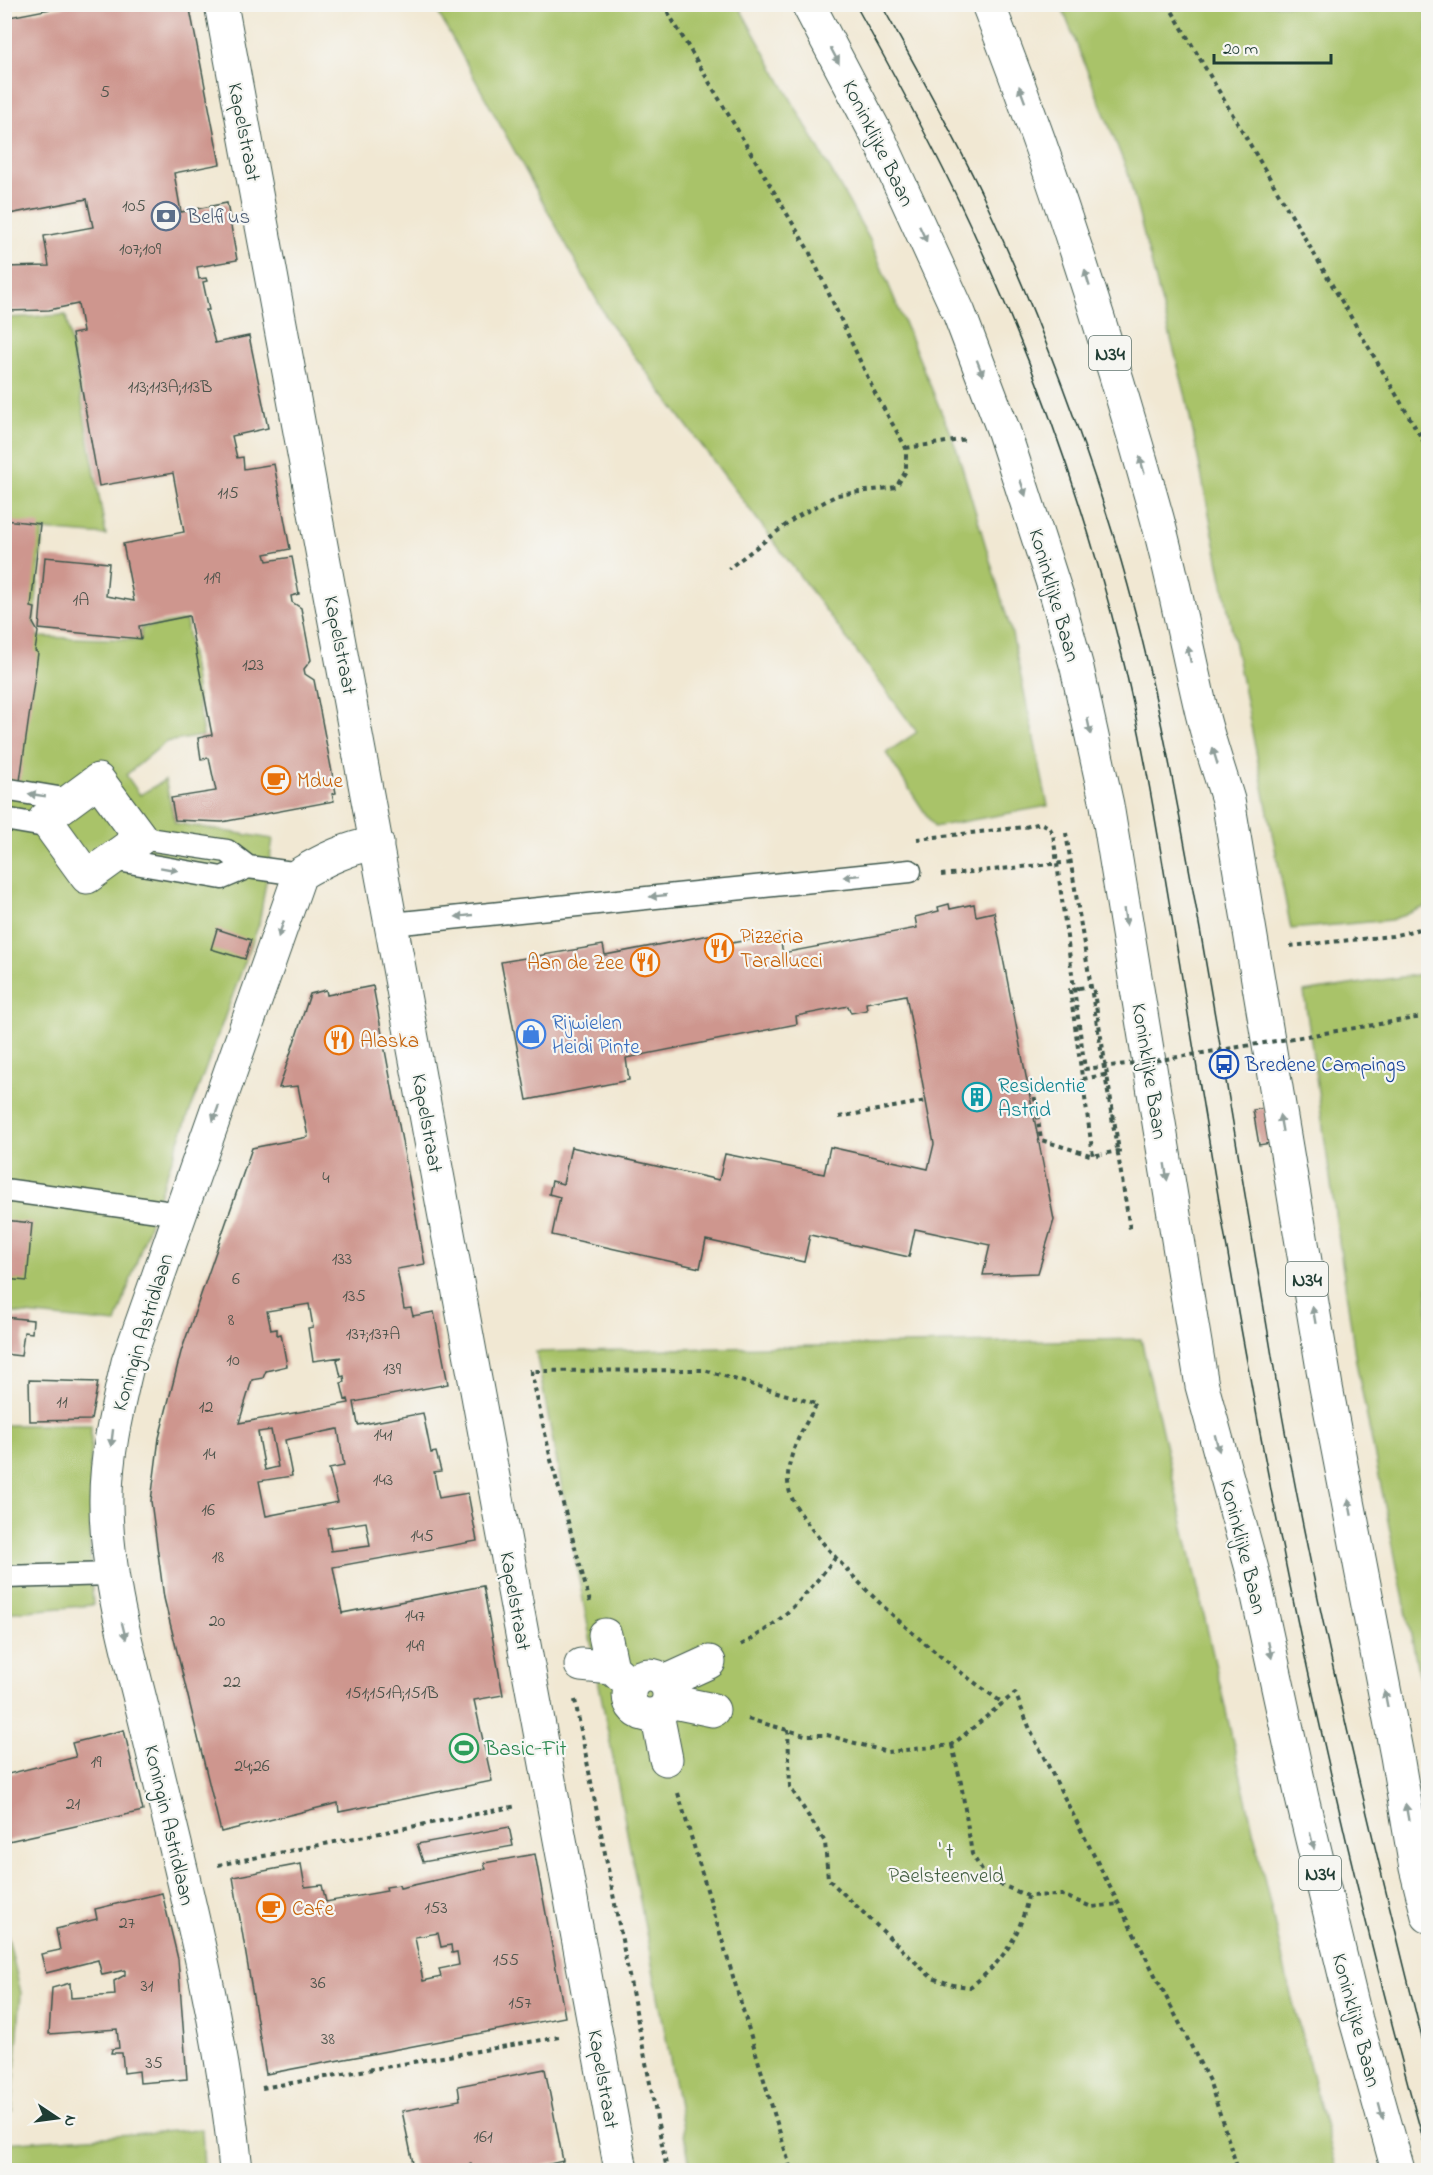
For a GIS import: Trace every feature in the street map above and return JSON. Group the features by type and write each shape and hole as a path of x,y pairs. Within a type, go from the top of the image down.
{"main road":[{"name":"Kapelstraat","path":"221,4 621,2170"},
{"name":"Koninklijke Baan","path":"808,4 881,142 959,313 1030,507 1060,607 1107,805 1202,1386 1253,1573 1302,1798 1356,2020 1398,2170"},
{"name":"N34","path":"988,4 1047,161 1083,267 1158,520 1202,711 1228,800 1326,1387 1393,1733 1416,1868 1428,1916"},
{"path":"98,780 141,838 87,877 45,819 70,800 98,780"},
{"path":"300,874 346,851 377,843"},
{"name":"Koningin Astridlaan","path":"236,2170 216,2023 118,1607 112,1574 106,1504 112,1433 129,1362 300,874"},
{"path":"605,1635 608,1673 657,1676 664,1699 666,1759"},
{"path":"664,1699 709,1662"},
{"path":"664,1699 713,1710"}],"lane":[{"path":"4,789 70,800"},
{"path":"4,819 51,827"},
{"path":"141,838 227,851 248,867 300,874"},
{"path":"112,859 222,878 248,867"},
{"path":"392,924 910,870"},
{"path":"4,1190 180,1214"},
{"path":"4,1577 112,1574"}],"path":[{"path":"663,4 808,251 875,393 906,448 906,471 896,487 837,495 795,518 728,569"},
{"path":"1168,4 1428,449"},
{"path":"964,429 971,450"},
{"path":"906,448 967,439"},
{"path":"1025,827 1041,823 1049,827 1053,834 1085,1069 1107,1068 1428,1016"},
{"path":"1066,833 1130,1229"},
{"path":"910,870 927,876 1072,862"},
{"path":"1252,950 1392,936 1428,927"},
{"path":"1029,1093 1034,1093 1041,1140 1093,1156 1119,1151 1093,986 1070,990 1093,1156"},
{"path":"1083,1079 1104,1075"},
{"path":"839,1117 926,1101"},
{"path":"605,1635 580,1569 531,1371 704,1370 817,1404 795,1449 789,1472 790,1493 810,1527 880,1603 952,1668 1003,1703"},
{"path":"709,1662 775,1626 800,1603 836,1557"},
{"path":"713,1710 805,1735 827,1734 887,1752 952,1745 1015,1693 1032,1734 1210,2083 1238,2170"},
{"path":"575,1699 667,2170"},
{"path":"788,1729 790,1787 825,1842 828,1879 932,1978 953,1985 970,1987 990,1973 1014,1941 1024,1916 1028,1896"},
{"path":"952,1745 961,1783 972,1854 987,1879 1028,1896 1062,1895 1092,1907 1119,1904"},
{"path":"666,1759 791,2170"},
{"path":"182,1873 553,1799"},
{"path":"227,2094 596,2031"}],"green space":[{"path":"434,5 738,5 870,240 957,450 1012,634 1048,806 934,827 886,753 917,732 609,322"},
{"path":"1061,5 1428,5 1428,906 1391,920 1291,929 1186,397 1128,173"},
{"path":"66,315 106,535 43,530 34,622 38,637 141,640 141,628 186,620 203,736 166,742 126,775 140,795 165,780 175,823 273,839 259,924 163,1184 116,1323 5,1312 5,318"},
{"path":"1428,973 1428,1720 1356,1362 1304,992"},
{"name":"' t Paelsteenveld","path":"1141,1339 1289,1987 1337,2170 691,2170 536,1352"},
{"path":"5,1425 91,1425 90,1549 93,1605 5,1613"},
{"path":"5,1925 21,1993 12,2112 5,2113"},
{"path":"202,2129 204,2170 5,2170 5,2143"}],"building":[{"path":"76,4 189,4 220,164 174,173 181,212 227,203 237,260 197,267 199,279 206,278 207,281 203,282 209,310 206,310 215,343 249,336 268,428 232,436 237,458 243,457 244,469 274,464 290,549 265,554 267,561 292,557 299,594 291,596 292,602 301,608 311,660 304,669 305,674 314,680 336,793 332,794 334,801 222,822 175,820 171,798 216,791 209,758 201,759 198,738 212,735 189,616 139,626 141,639 39,629 45,557 109,563 106,596 134,601 123,544 184,532 173,473 99,486 72,334 83,332 78,304 49,310 4,311 4,267 49,266 44,236 93,227 87,199 4,215 4,18"},
{"path":"5,520 40,524 31,607 35,608 33,623 38,632 35,651 38,653 20,781 4,778"},
{"name":"Residentie Astrid","path":"949,904 950,909 974,904 976,916 994,912 1054,1220 1038,1273 983,1275 990,1245 915,1229 909,1257 810,1235 804,1262 706,1240 700,1268 552,1235 560,1197 549,1194 552,1181 563,1184 571,1147 719,1180 725,1154 824,1174 830,1147 928,1169 934,1144 906,995 866,1003 867,1010 851,1013 848,1006 796,1016 797,1024 626,1058 629,1080 527,1100 501,962 603,945 605,955 709,935 711,947 779,934 783,953 917,928 915,917 939,911 938,907"},
{"path":"217,929 251,940 245,959 211,949"},
{"path":"373,986 425,1264 397,1269 404,1309 411,1308 413,1316 434,1312 448,1384 354,1402 358,1425 423,1413 431,1453 436,1452 441,1471 434,1472 439,1498 468,1493 477,1541 333,1567 342,1613 483,1586 503,1695 474,1700 492,1781 339,1812 338,1803 221,1832 164,1598 151,1501 159,1438 181,1352 252,1148 308,1137 298,1086 279,1088 310,994 326,990 327,995","holes":["309,1304 313,1327 308,1328 313,1361 341,1357 337,1360 341,1377 344,1376 345,1382 341,1383 345,1400 348,1399 349,1403 239,1423 252,1380 263,1378 266,1371 287,1366 281,1334 277,1335 277,1329 271,1330 267,1311","338,1429 344,1466 329,1469 338,1502 266,1516 259,1481 292,1476 285,1440","271,1430 278,1467 265,1470 258,1432","366,1522 370,1546 331,1551 327,1528"]},
{"path":"1265,1108 1271,1143 1259,1145 1253,1110"},
{"path":"4,1220 32,1223 27,1281 4,1279"},
{"path":"4,1317 33,1320 32,1333 24,1332 21,1356 4,1354"},
{"path":"29,1380 98,1382 91,1420 30,1421"},
{"path":"124,1730 143,1811 4,1842 4,1775 76,1757 72,1743"},
{"path":"509,1827 513,1846 423,1862 417,1844"},
{"path":"535,1854 565,2017 266,2074 233,1877 301,1864 305,1887 322,1885 326,1902 387,1891 386,1887 399,1885 400,1888 486,1869 484,1863","holes":["438,1933 441,1947 451,1945 452,1953 457,1952 459,1965 439,1969 441,1977 423,1981 415,1937"]},
{"path":"162,1893 178,1959 187,2079 140,2083 139,2071 124,2073 122,2053 111,2053 112,2049 119,2048 117,2029 49,2034 52,1988 70,1983 71,1998 115,1995 114,1981 125,1975 125,1970 102,1975 98,1960 46,1973 41,1954 60,1950 56,1929 97,1919 95,1909"},
{"path":"545,2069 563,2161 524,2170 473,2170 471,2164 438,2170 404,2170 414,2168 402,2111 460,2100 458,2086"}],"tram line":[{"path":"855,4 943,169 1005,303 1069,473 1105,589 1128,679 1147,774 1242,1334 1302,1645 1374,1953 1428,2157"},
{"path":"881,4 970,170 1034,313 1094,474 1137,618 1182,829 1276,1380 1308,1552 1326,1638 1428,2062"}],"place":[{"name":"Belfius","path":"166,216"},
{"name":"Mdue","path":"276,780"},
{"name":"Pizzeria Tarallucci","path":"719,948"},
{"name":"Aan de Zee","path":"645,962"},
{"name":"Rijwielen Heidi Pinte","path":"531,1034"},
{"name":"Alaska","path":"339,1040"},
{"name":"Bredene Campings","path":"1224,1064"},
{"name":"Residentie Astrid","path":"977,1097"},
{"name":"Basic-Fit","path":"464,1748"},
{"name":"Cafe","path":"271,1908"}]}
